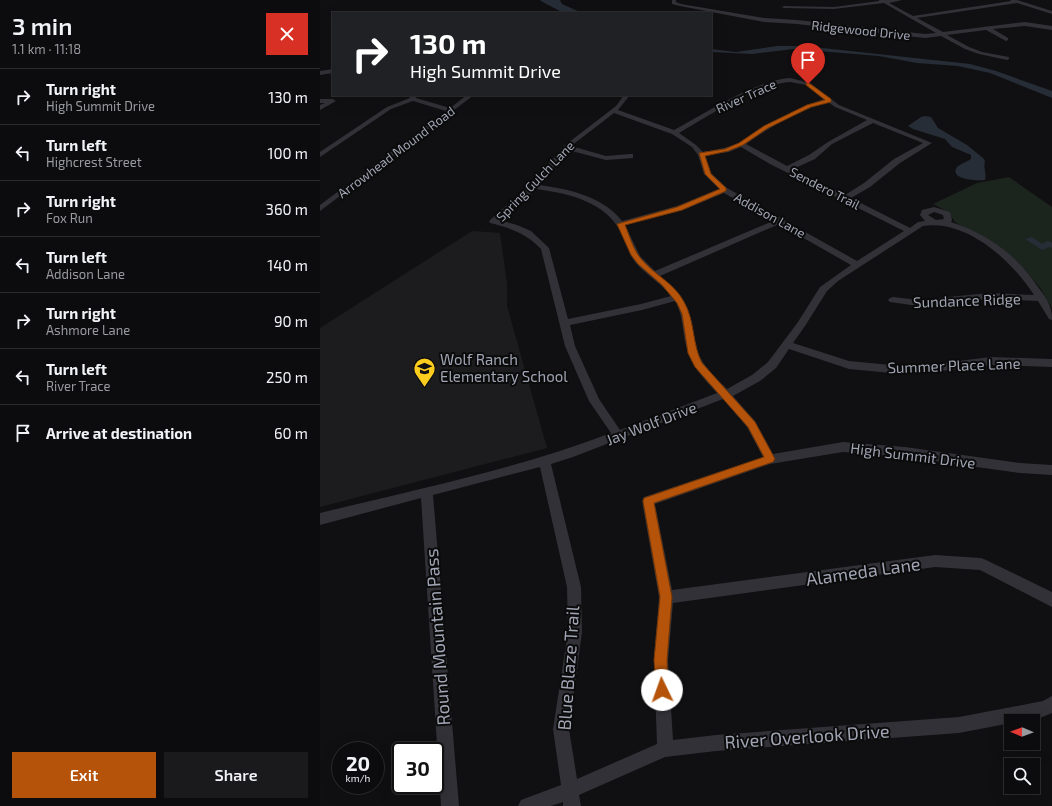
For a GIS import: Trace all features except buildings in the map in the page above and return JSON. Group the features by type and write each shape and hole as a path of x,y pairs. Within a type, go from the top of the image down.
{"street":[{"name":"Ridgewood Drive","path":"674,0 674,3 683,6 756,19 925,36 944,35 1019,24 1052,28"},
{"path":"784,8 834,8 900,0"},
{"path":"883,1 975,51 1008,58"},
{"path":"913,18 988,7 1014,1 1052,12"},
{"path":"780,2 789,14 786,21"},
{"path":"868,24 871,26 870,31"},
{"path":"987,28 1006,39"},
{"path":"320,73 332,71"},
{"name":"River Trace","path":"674,133 726,103 780,81 795,80 804,82 837,106 929,143 893,164 867,186 845,198"},
{"name":"Arrowhead Mound Road","path":"320,210 470,96"},
{"name":"Spring Gulch Lane","path":"618,435 594,401 570,346 545,248 538,240 527,232 493,221 534,186 566,147 613,111 622,103 626,96"},
{"path":"320,155 389,108 413,97 434,106 452,110"},
{"path":"701,154 726,150 741,144 766,127 809,106 829,100"},
{"path":"320,101 333,101 320,108"},
{"name":"Addison Lane","path":"613,111 634,117 674,133 694,146 701,154 708,174 724,190 858,265"},
{"path":"788,169 812,157 830,143 873,120"},
{"name":"Sendero Trail","path":"741,144 910,231"},
{"path":"566,147 606,158 630,156"},
{"path":"534,186 554,188 579,196 604,209 621,224 640,263 665,283 677,297 686,314 693,353 698,365 751,425 770,459"},
{"path":"621,224 680,208 724,190"},
{"name":"Jay Wolf Drive","path":"320,519 569,454 725,394 756,378 772,365 788,345 823,289 835,279 926,221 925,212 934,209 944,212 946,220"},
{"path":"926,221 946,220 1003,253 1026,276 1052,317"},
{"path":"654,275 780,221"},
{"name":"Sundance Ridge","path":"893,300 918,303 989,296 1041,298"},
{"path":"565,323 642,307 677,297"},
{"name":"Summer Place Lane","path":"788,345 849,365 891,369 925,369 991,361 1052,363"},
{"name":"High Summit Drive","path":"665,749 660,660 666,597 648,501 770,459 843,447 905,452 1020,468 1052,470"},
{"name":"Blue Blaze Trail","path":"544,461 574,587 574,632 561,729 570,798"},
{"name":"Round Mountain Pass","path":"427,492 450,806"},
{"name":"Alameda Lane","path":"666,597 935,561 981,564 1039,592 1052,600"},
{"name":"River Overlook Drive","path":"527,806 570,798 665,749 716,743 959,725 1046,708 1052,704"}],"shaded area":[{"path":"540,0 560,0 562,4 580,12 562,12"},
{"path":"777,46 804,46 970,64 996,71 1052,91 1052,98 990,73 958,66 917,63 879,56 794,49 752,54 712,52 712,49 736,52"},
{"path":"925,116 931,117 938,128 967,145 983,158 985,161 985,180 965,179 957,175 955,171 957,167 971,159 971,155 952,147 945,139 908,126"},
{"path":"1009,177 1052,207 1052,308 1041,289 1014,259 955,222 948,212 933,204 977,183"},
{"name":"Wolf Ranch Elementary School","path":"472,231 500,233 507,283 507,306 547,448 320,507 320,328"},
{"path":"1032,237 1042,244 1048,241 1052,243 1052,248 1050,247 1042,250 1025,239"}],"place":[{"name":"Wolf Ranch Elementary School","path":"425,388"}],"route":[{"path":"662,690 660,660 666,597 648,501 770,459 751,425 698,365 693,353 686,314 681,302 665,283 640,263 621,224 680,208 724,190 708,174 701,154 726,150 741,144 766,127 809,106 829,100 808,84"}]}
